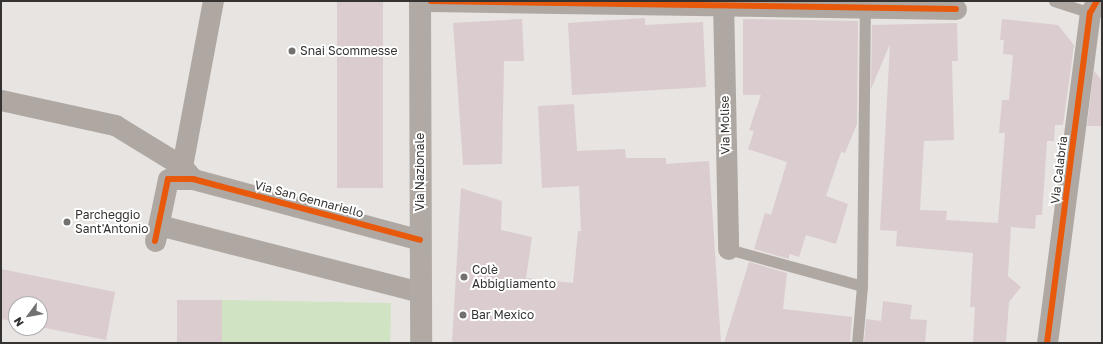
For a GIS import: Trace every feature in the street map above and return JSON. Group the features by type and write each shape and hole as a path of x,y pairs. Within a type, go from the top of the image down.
{"main road":[{"name":"Via Nazionale","path":"420,1 421,343"}],"street":[{"path":"214,1 181,175 157,233 420,292"},
{"path":"431,1 723,4 865,9 956,10"},
{"name":"Via Molise","path":"723,4 728,249"},
{"name":"Via Calabria","path":"1047,343 1094,7"},
{"name":"Via San Gennariello","path":"1,100 115,125 181,175 420,240"}],"lane":[{"path":"1054,1 1094,7"},
{"path":"857,343 862,286 865,9"},
{"path":"728,249 862,286"}],"green space":[{"path":"222,300 391,303 390,343 221,343"}],"building":[{"path":"337,1 383,1 383,188 337,188"},
{"path":"645,18 645,25 703,22 706,87 572,95 568,23"},
{"path":"522,19 524,61 504,61 502,164 463,165 453,23"},
{"path":"743,19 858,21 857,124 845,153 841,152 826,196 848,204 836,244 806,235 799,257 789,254 789,259 754,249 765,213 771,215 787,162 748,149 754,131 749,130 761,95 743,95"},
{"path":"1002,19 1058,25 1074,45 1063,125 1055,125 1054,141 1047,141 1042,215 1036,215 1035,229 1011,227 1008,276 1021,287 1009,302 1006,343 973,343 975,307 970,307 973,253 896,246 897,231 880,230 890,44 871,89 872,25 957,23 958,61 952,61 954,140 924,141 920,210 947,211 946,220 998,223 1005,133 999,133 1002,100 1009,100 1013,55 1003,54 1004,40 1000,40"},
{"path":"1094,71 1102,81 1102,126 1087,126"},
{"path":"574,104 577,151 625,149 626,158 666,158 666,164 709,161 721,343 452,343 461,188 502,201 501,230 532,237 526,278 573,283 578,231 581,231 579,186 542,188 538,106"},
{"path":"749,262 787,273 783,309 852,317 850,343 724,343"},
{"path":"1,269 115,292 106,340 48,329 48,296 8,296 8,320 1,319"},
{"path":"177,300 222,300 222,343 177,343"},
{"path":"883,301 912,305 910,319 927,320 925,343 864,343 866,319 881,321"}],"cycle path":[{"path":"431,1 956,9"},
{"path":"1047,343 1090,13 1097,1"},
{"path":"155,241 168,179 193,179 420,240"}],"place":[{"name":"Snai Scommesse","path":"292,51"},
{"name":"Parcheggio Sant'Antonio","path":"67,222"},
{"name":"Colè Abbigliamento","path":"464,277"},
{"name":"Bar Mexico","path":"463,315"}]}
